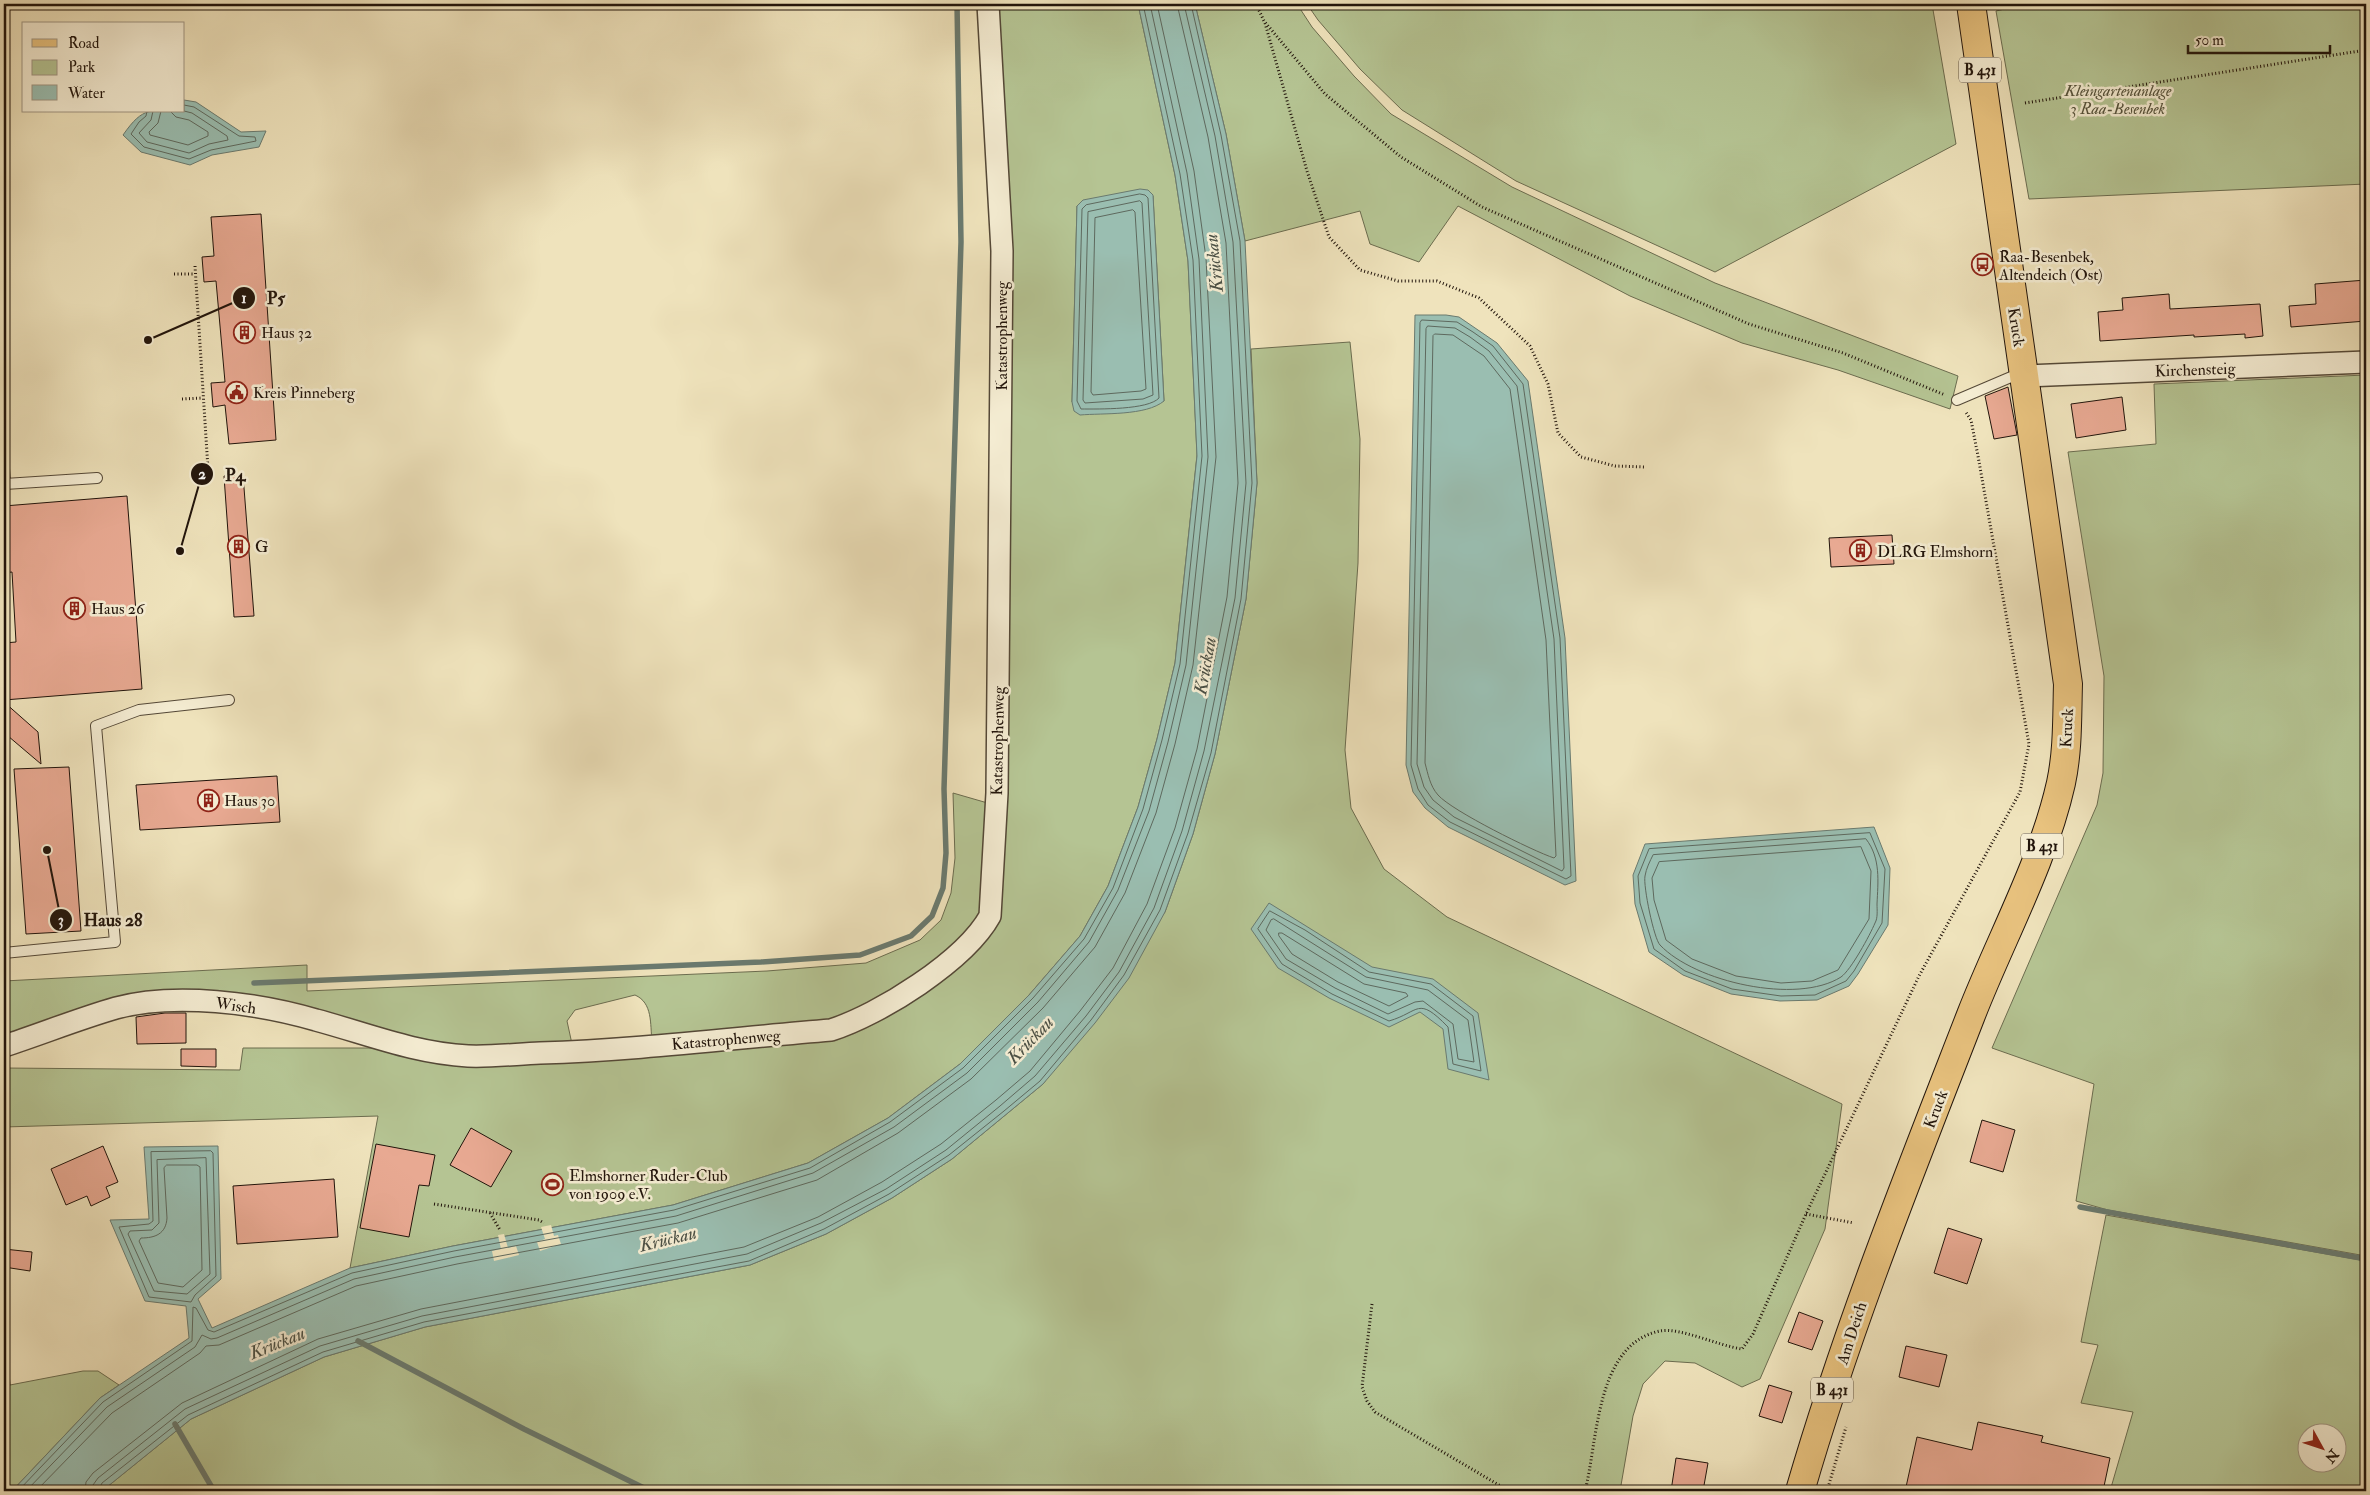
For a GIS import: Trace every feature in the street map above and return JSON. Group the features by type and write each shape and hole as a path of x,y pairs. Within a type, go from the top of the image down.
{"main road":[{"name":"Kruck","path":"1866,1288 1979,995 2045,840 2061,782 2067,738 2068,684 1971,4"},
{"name":"Am Deich","path":"1800,1491 1866,1288"}],"street":[{"name":"Katastrophenweg","path":"469,1056 572,1052 830,1030 854,1022 881,1009 906,993 964,949 982,931 990,916 997,793 1002,251 988,4"},
{"name":"Kirchensteig","path":"2024,376 2366,362"},
{"name":"Wisch","path":"4,1046 118,1008 181,999 225,1002 316,1019 376,1040 410,1048 469,1056"}],"lane":[{"path":"1956,400 2011,377 2024,376"},
{"path":"4,469 4,484 97,478"},
{"path":"4,953 114,942 96,726 139,710 229,700"}],"path":[{"path":"1256,4 1264,21 1329,237 1360,270 1398,281 1437,281 1479,298 1530,346 1548,384 1558,432 1581,457 1615,466 1646,467"},
{"path":"1264,21 1325,94 1401,157 1482,207 1749,324 1843,352 1956,400 1971,420 2030,744 2020,792 1919,976 1806,1214 1753,1334 1742,1349 1728,1347 1685,1334 1661,1330 1638,1340 1616,1363 1604,1390 1585,1491"},
{"path":"2025,103 2366,50"},
{"path":"195,266 208,469"},
{"path":"174,274 195,274"},
{"path":"182,399 203,398"},
{"path":"434,1204 539,1220 544,1223"},
{"path":"489,1212 500,1230"},
{"path":"1806,1214 1854,1223"},
{"path":"1372,1304 1362,1387 1367,1401 1375,1412 1508,1491"}],"green space":[{"path":"998,4 1138,4 1175,175 1188,261 1197,455 1175,663 1138,807 1108,886 1080,936 1029,995 960,1064 888,1118 808,1163 673,1205 453,1246 350,1268 378,1116 4,1127 4,1068 240,1070 243,1048 382,1048 409,1055 836,1036 988,935","holes":["1153,196 1164,401 1072,402 1077,206"]},
{"path":"1195,4 1297,4 1312,27 1354,76 1391,114 1512,187 1715,283 1958,376 1950,409 1838,370 1742,343 1630,296 1458,206 1419,262 1370,244 1360,211 1245,241 1226,134"},
{"path":"1307,4 1932,4 1956,144 1715,272 1516,181 1402,110 1360,69 1318,20"},
{"name":"Kleingartenanlage 3 Raa-Besenbek","path":"2026,4 2366,4 2366,184 2029,199 1996,11"},
{"path":"1350,342 1360,439 1358,563 1345,750 1351,808 1384,869 1447,917 1842,1104 1825,1229 1760,1379 1742,1387 1695,1363 1665,1361 1643,1384 1633,1416 1620,1491 102,1491 191,1419 324,1357 425,1327 750,1265 826,1234 892,1198 952,1159 1043,1084 1165,912 1193,834 1215,754 1246,599 1257,483 1251,349"},
{"path":"2366,375 2366,1256 2108,1210 2076,1201 2094,1084 1992,1048 2097,805 2103,773 2104,676 2068,452 2156,444 2154,384"},
{"path":"953,793 991,804 985,905 964,941 906,984 825,1024 652,1041 648,1009 645,1003 635,995 575,1010 567,1021 572,1044 447,1046 231,994 4,1036 4,981 307,965 307,991 767,971 866,963 920,940 941,920 951,893 955,858"},
{"path":"2106,1215 2366,1261 2366,1491 2110,1491 2133,1412 2081,1403 2098,1345 2081,1342"},
{"path":"4,1311 10,1385 83,1371 98,1371 119,1385 100,1398 12,1491 4,1491"}],"water":[{"name":"Krückau","path":"1138,4 1195,4 1226,134 1245,241 1257,483 1246,599 1215,754 1193,834 1165,912 1129,978 1095,1023 1043,1084 952,1159 892,1198 826,1234 750,1265 425,1327 324,1357 191,1419 102,1491 12,1491 100,1398 189,1338 186,1306 145,1301 110,1220 149,1219 144,1147 218,1146 221,1279 198,1299 212,1328 350,1268 453,1246 673,1205 808,1163 888,1118 960,1064 1029,995 1080,936 1108,886 1138,807 1157,739 1175,663 1197,456 1188,261 1175,175"},
{"path":"185,100 196,102 241,132 266,131 259,147 212,155 190,165 141,152 123,135 130,125 143,114 149,112 185,112"},
{"path":"1140,189 1148,190 1153,195 1164,401 1156,406 1136,411 1080,415 1074,411 1072,402 1077,206 1083,200"},
{"path":"1415,315 1459,317 1497,343 1528,381 1565,638 1576,881 1565,885 1448,827 1425,808 1413,792 1406,765"},
{"path":"1874,827 1890,868 1888,925 1849,986 1817,1000 1780,1001 1731,994 1683,975 1649,952 1635,904 1633,875 1645,844"},
{"path":"1269,903 1372,967 1433,979 1478,1013 1489,1080 1448,1069 1443,1029 1420,1012 1389,1027 1329,998 1278,968 1251,929"}],"pier":[{"path":"551,1225 554,1236 558,1235 561,1244 540,1251 537,1242 545,1239 541,1227"},
{"path":"504,1234 508,1248 516,1246 519,1255 494,1261 492,1251 501,1249 498,1235"}],"building":[{"name":"Haus 32","path":"261,214 276,440 229,444 225,405 213,407 211,383 225,382 216,281 204,282 202,257 214,256 211,217"},
{"path":"2366,280 2366,321 2291,327 2289,306 2316,304 2315,284"},
{"path":"2169,294 2170,309 2260,304 2263,336 2245,338 2245,334 2194,337 2194,335 2100,341 2098,312 2123,310 2122,298"},
{"path":"2008,387 2017,435 1994,439 1985,396"},
{"path":"2122,397 2126,430 2076,438 2071,404"},
{"name":"G","path":"243,475 254,616 234,617 224,476"},
{"name":"Haus 26","path":"127,496 142,689 4,700 4,643 16,642 12,572 4,573 4,506"},
{"name":"DLRG Elmshorn","path":"1892,535 1894,564 1831,567 1829,538"},
{"path":"4,702 38,732 41,764 8,736"},
{"path":"69,767 81,931 26,934 14,769"},
{"name":"Haus 30","path":"277,776 280,822 140,830 136,785"},
{"path":"165,1013 186,1013 186,1043 137,1044 136,1017"},
{"path":"181,1049 216,1049 216,1067 181,1066"},
{"path":"1982,1120 2015,1130 2003,1172 1970,1162"},
{"path":"471,1128 512,1151 491,1187 450,1165"},
{"path":"376,1144 435,1155 429,1186 419,1185 409,1237 360,1228"},
{"path":"103,1146 118,1182 106,1187 110,1197 91,1206 87,1196 66,1205 51,1169"},
{"path":"334,1179 338,1237 237,1244 233,1186"},
{"path":"1948,1228 1982,1239 1967,1284 1934,1273"},
{"path":"4,1249 32,1252 30,1271 4,1267"},
{"path":"1799,1312 1823,1321 1812,1350 1788,1342"},
{"path":"1906,1346 1947,1355 1939,1387 1899,1377"},
{"path":"1769,1385 1792,1392 1782,1423 1759,1416"},
{"path":"1978,1422 2043,1436 2041,1442 2110,1458 2103,1491 1924,1491 1906,1487 1917,1437 1972,1450"},
{"path":"1676,1458 1708,1463 1703,1491 1671,1491"}],"waterway":[{"path":"254,983 761,962 860,955 911,936 932,916 943,888 946,853 944,789 961,242 957,4"},
{"path":"2080,1207 2366,1259"},
{"path":"358,1341 524,1429 650,1491"},
{"path":"175,1424 214,1491"}],"place":[{"name":"Raa-Besenbek, Altendeich (Ost)","path":"1983,265"},
{"name":"Haus 32","path":"245,332"},
{"name":"P5","path":"148,340"},
{"name":"Kreis Pinneberg","path":"237,392"},
{"name":"G","path":"239,546"},
{"name":"P4","path":"180,551"},
{"name":"DLRG Elmshorn","path":"1861,551"},
{"name":"Haus 26","path":"75,608"},
{"name":"Haus 30","path":"208,800"},
{"name":"Haus 28","path":"47,850"},
{"name":"Elmshorner Ruder-Club von 1909 e.V.","path":"553,1184"}]}
